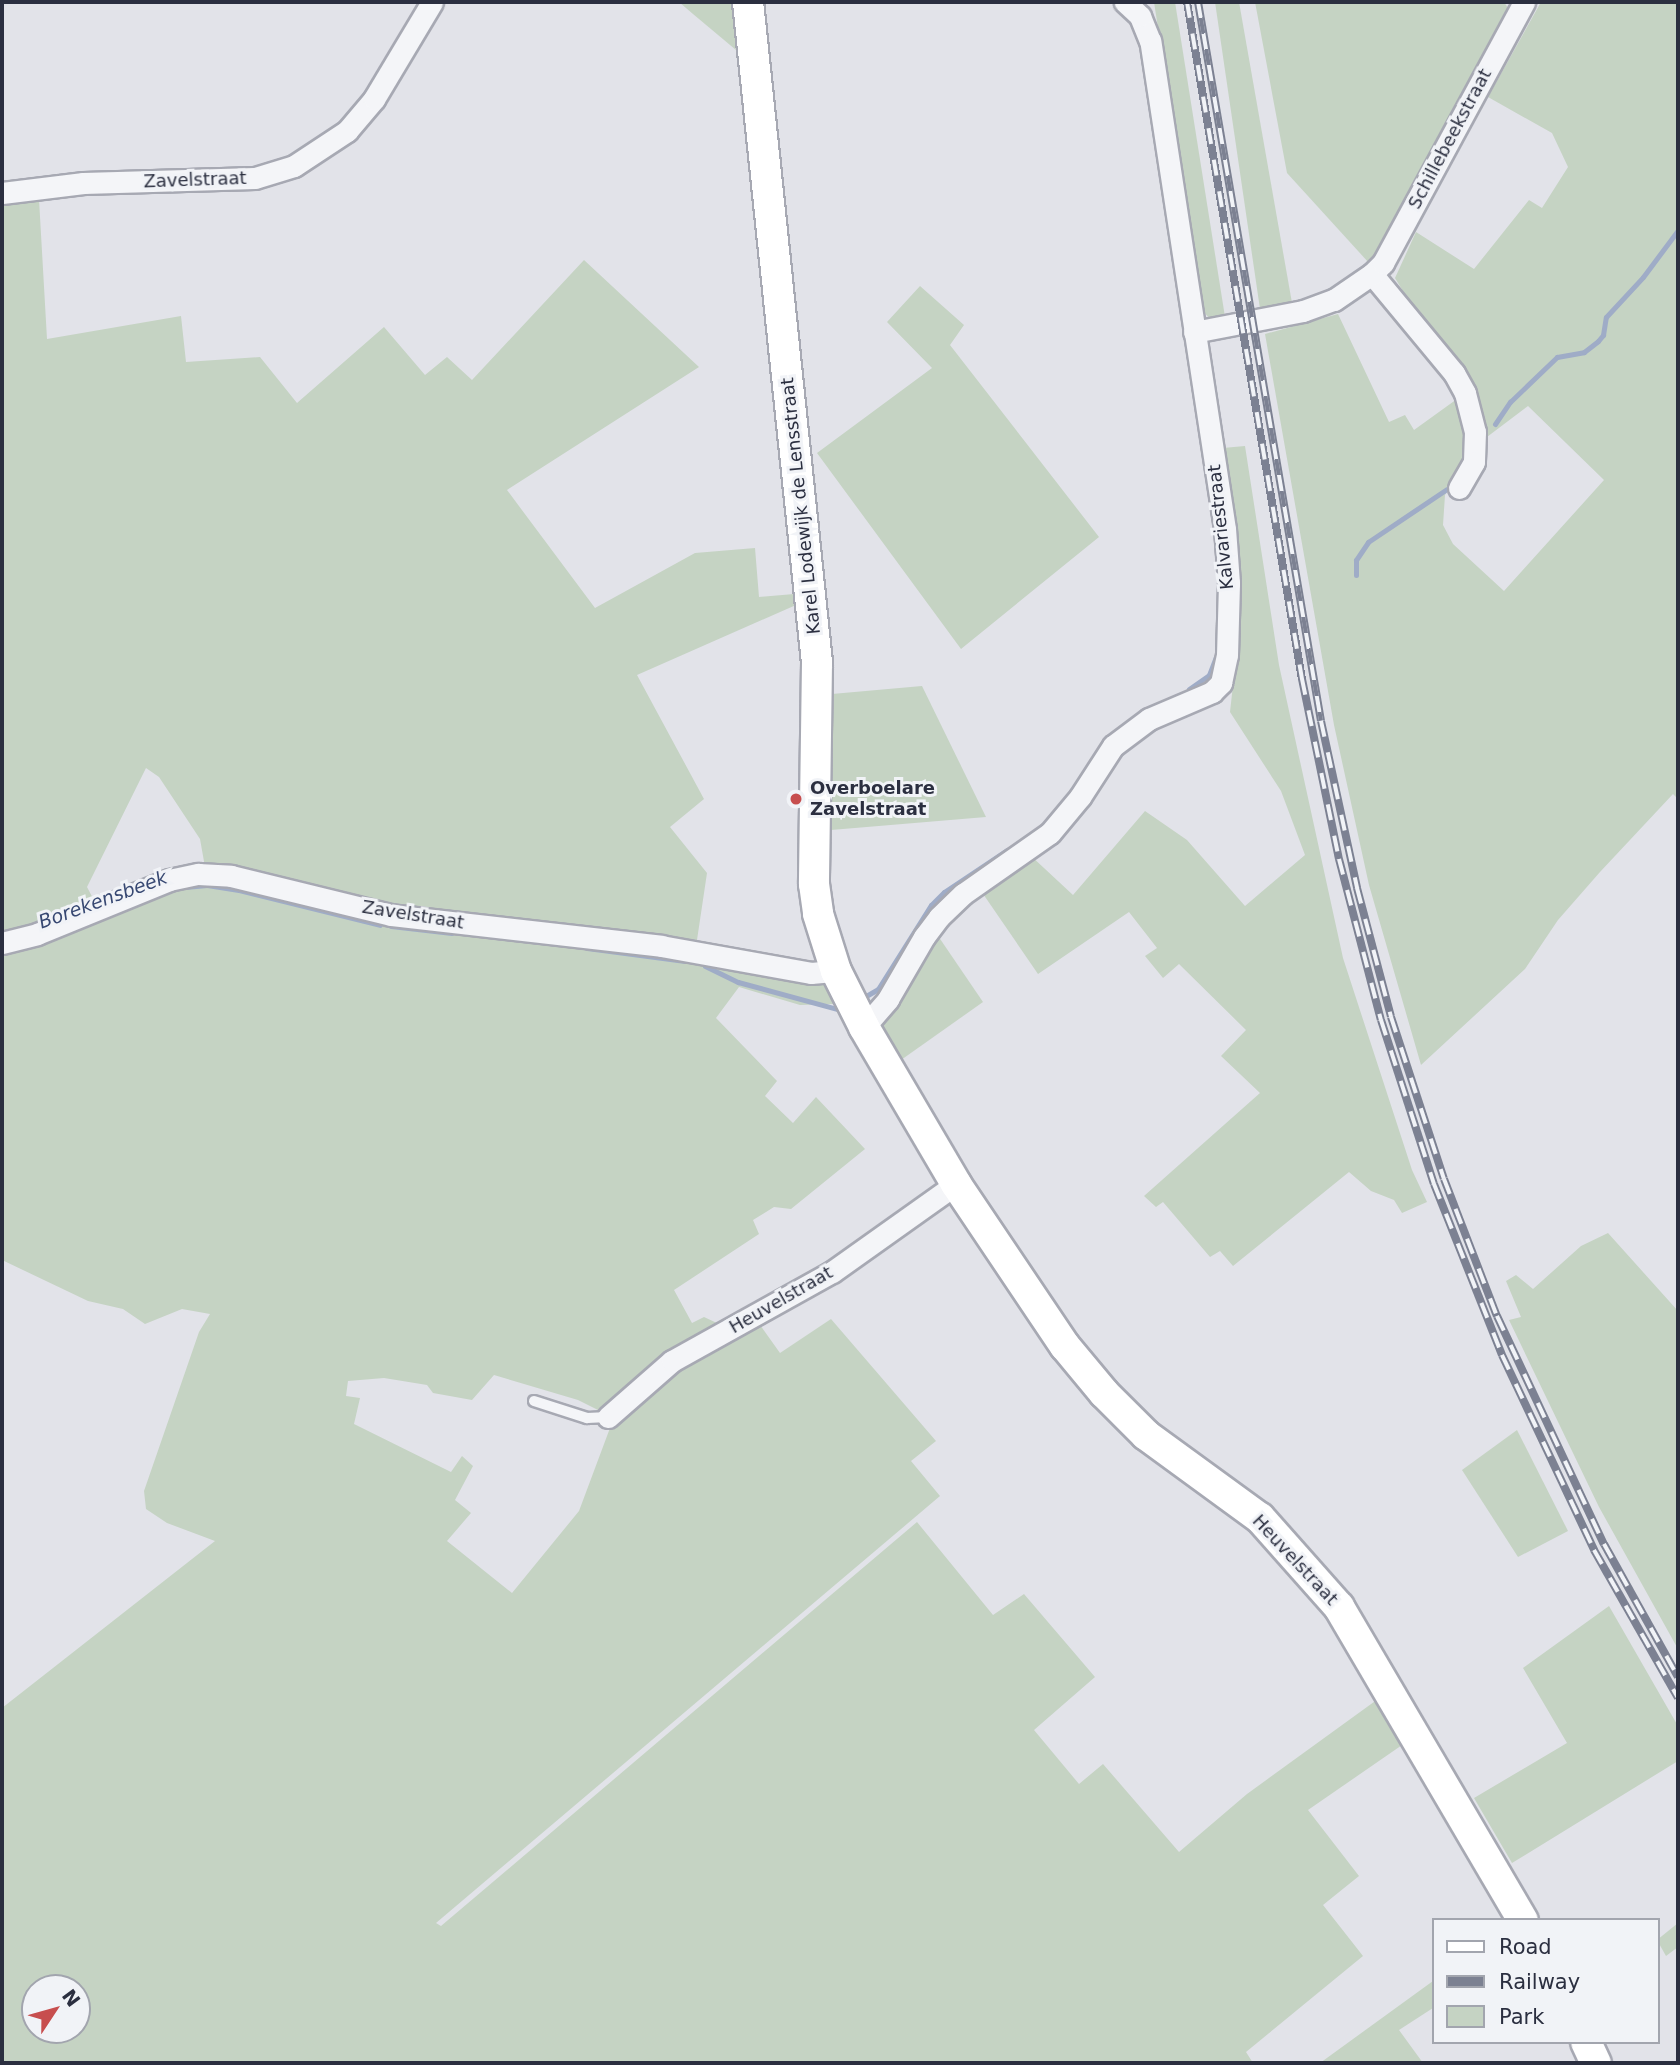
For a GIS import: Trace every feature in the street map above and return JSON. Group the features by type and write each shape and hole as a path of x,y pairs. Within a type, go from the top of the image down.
{"street":[{"name":"Zavelstraat","path":"2,193 83,183 255,178 294,166 339,137 374,99 432,2"},
{"name":"Karel Lodewijk de Lensstraat","path":"748,2 817,663 814,884 818,914 836,971 859,1016"},
{"name":"Kalvariestraat","path":"859,1016 888,999 924,936 963,894 1050,834 1080,797 1113,746 1149,719 1212,692 1222,683 1227,655 1229,583 1226,542 1150,41 1140,16 1125,2"},
{"name":"Schillebeekstraat","path":"1194,332 1303,311 1334,300 1372,274 1383,263 1524,2"},
{"path":"1372,274 1454,373 1465,393 1475,432 1474,462 1459,488"},
{"name":"Zavelstraat","path":"2,943 37,934 169,880 198,874 231,876 391,915 661,946 811,973 836,971"},
{"name":"Heuvelstraat","path":"859,1016 956,1184 1065,1346 1104,1393 1146,1435 1260,1518 1339,1608 1522,1918"},
{"name":"Heuvelstraat","path":"608,1417 672,1361 832,1272 956,1184"},
{"path":"1587,2044 1596,2063"}],"lane":[{"path":"534,1401 587,1418 608,1417"}],"green space":[{"path":"679,2 732,2 736,50 693,14"},
{"path":"1154,2 1175,2 1225,317 1210,319 1202,310"},
{"path":"1215,2 1239,2 1292,303 1260,309"},
{"path":"1255,2 1504,2 1508,8 1380,248 1369,263 1287,173"},
{"path":"1541,2 1678,2 1678,799 1673,794 1600,872 1558,920 1525,969 1421,1065 1369,885 1334,725 1265,334 1338,314 1389,422 1405,415 1414,430 1457,399 1463,417 1466,454 1458,475 1445,495 1443,525 1453,544 1504,591 1604,480 1528,406 1483,440 1420,319 1395,278 1416,232 1474,269 1529,200 1542,208 1568,167 1552,133 1488,97"},
{"path":"39,199 47,339 181,316 186,362 260,357 297,403 384,327 425,375 447,357 472,380 584,260 699,367 507,490 595,608 695,553 755,548 759,597 794,594 796,605 637,675 704,799 670,827 707,873 697,940 393,905 205,867 200,839 159,777 146,768 87,887 96,904 39,925 2,934 2,205"},
{"path":"920,286 964,325 950,345 1099,537 961,649 817,453 932,368 887,322"},
{"path":"1245,446 1279,665 1343,958 1412,1170 1427,1202 1402,1213 1394,1200 1371,1191 1349,1172 1233,1266 1220,1251 1210,1257 1163,1202 1156,1207 1144,1196 1260,1093 1221,1056 1246,1030 1179,964 1163,978 1145,956 1157,948 1129,912 1038,974 979,888 1030,855 1073,895 1145,811 1187,840 1245,906 1305,855 1281,791 1230,712 1238,640 1223,448"},
{"path":"922,686 986,817 831,830 832,694"},
{"path":"210,886 240,889 383,926 497,936 828,984 834,1004 800,1005 739,987 716,1018 777,1081 765,1096 793,1123 816,1097 865,1149 791,1209 774,1207 753,1220 759,1234 674,1290 692,1323 704,1317 719,1324 753,1315 780,1353 831,1319 936,1441 911,1461 940,1496 436,1923 441,1926 917,1522 993,1615 1024,1594 1095,1677 1034,1730 1079,1784 1103,1764 1179,1852 1247,1794 1378,1699 1405,1743 1308,1810 1359,1876 1323,1905 1363,1956 1246,2052 1253,2063 2,2063 2,1708 215,1541 167,1523 146,1509 144,1491 199,1332 210,1314 182,1309 145,1324 123,1309 88,1301 2,1260 2,953 17,952 167,892","holes":["494,1375 578,1400 616,1419 610,1428 579,1511 512,1593 447,1541 471,1513 455,1500 473,1466 462,1456 451,1472 354,1424 360,1398 346,1396 348,1381 384,1378 427,1385 433,1393 472,1400"]},
{"path":"934,930 983,1002 901,1060 882,1031 884,1019"},
{"path":"1608,1233 1678,1311 1678,1649 1599,1507 1509,1320 1521,1317 1506,1281 1516,1275 1533,1289 1581,1246"},
{"path":"1517,1430 1568,1531 1518,1557 1462,1470"},
{"path":"1609,1606 1678,1726 1678,1761 1512,1863 1474,1798 1567,1743 1523,1668"},
{"path":"1678,1923 1678,1947 1666,1956 1659,1938"},
{"path":"1432,1982 1432,2009 1399,2030 1423,2063 1320,2063"}],"waterway":[{"name":"Borekensbeek","path":"1495,424 1510,402 1557,357 1584,352 1598,341 1603,335 1606,317 1643,277 1678,230"},
{"name":"Borekensbeek","path":"1356,575 1356,560 1368,542 1447,489"},
{"name":"Borekensbeek","path":"1189,689 1209,675 1216,657"},
{"name":"Borekensbeek","path":"866,996 878,989 931,905 944,892 1007,850"},
{"name":"Borekensbeek","path":"185,887 207,885 239,890 380,925"},
{"name":"Borekensbeek","path":"391,926 452,933"},
{"name":"Borekensbeek","path":"587,948 685,961"},
{"name":"Borekensbeek","path":"705,966 738,982 841,1010"}],"railway":[{"path":"1187,2 1302,679 1339,859 1381,1020 1434,1184 1502,1355 1594,1550 1678,1698"},
{"path":"1198,2 1321,721 1357,888 1391,1017 1444,1179 1497,1316 1604,1544 1678,1677"}],"place":[{"name":"Overboelare Zavelstraat","path":"796,799"}]}
